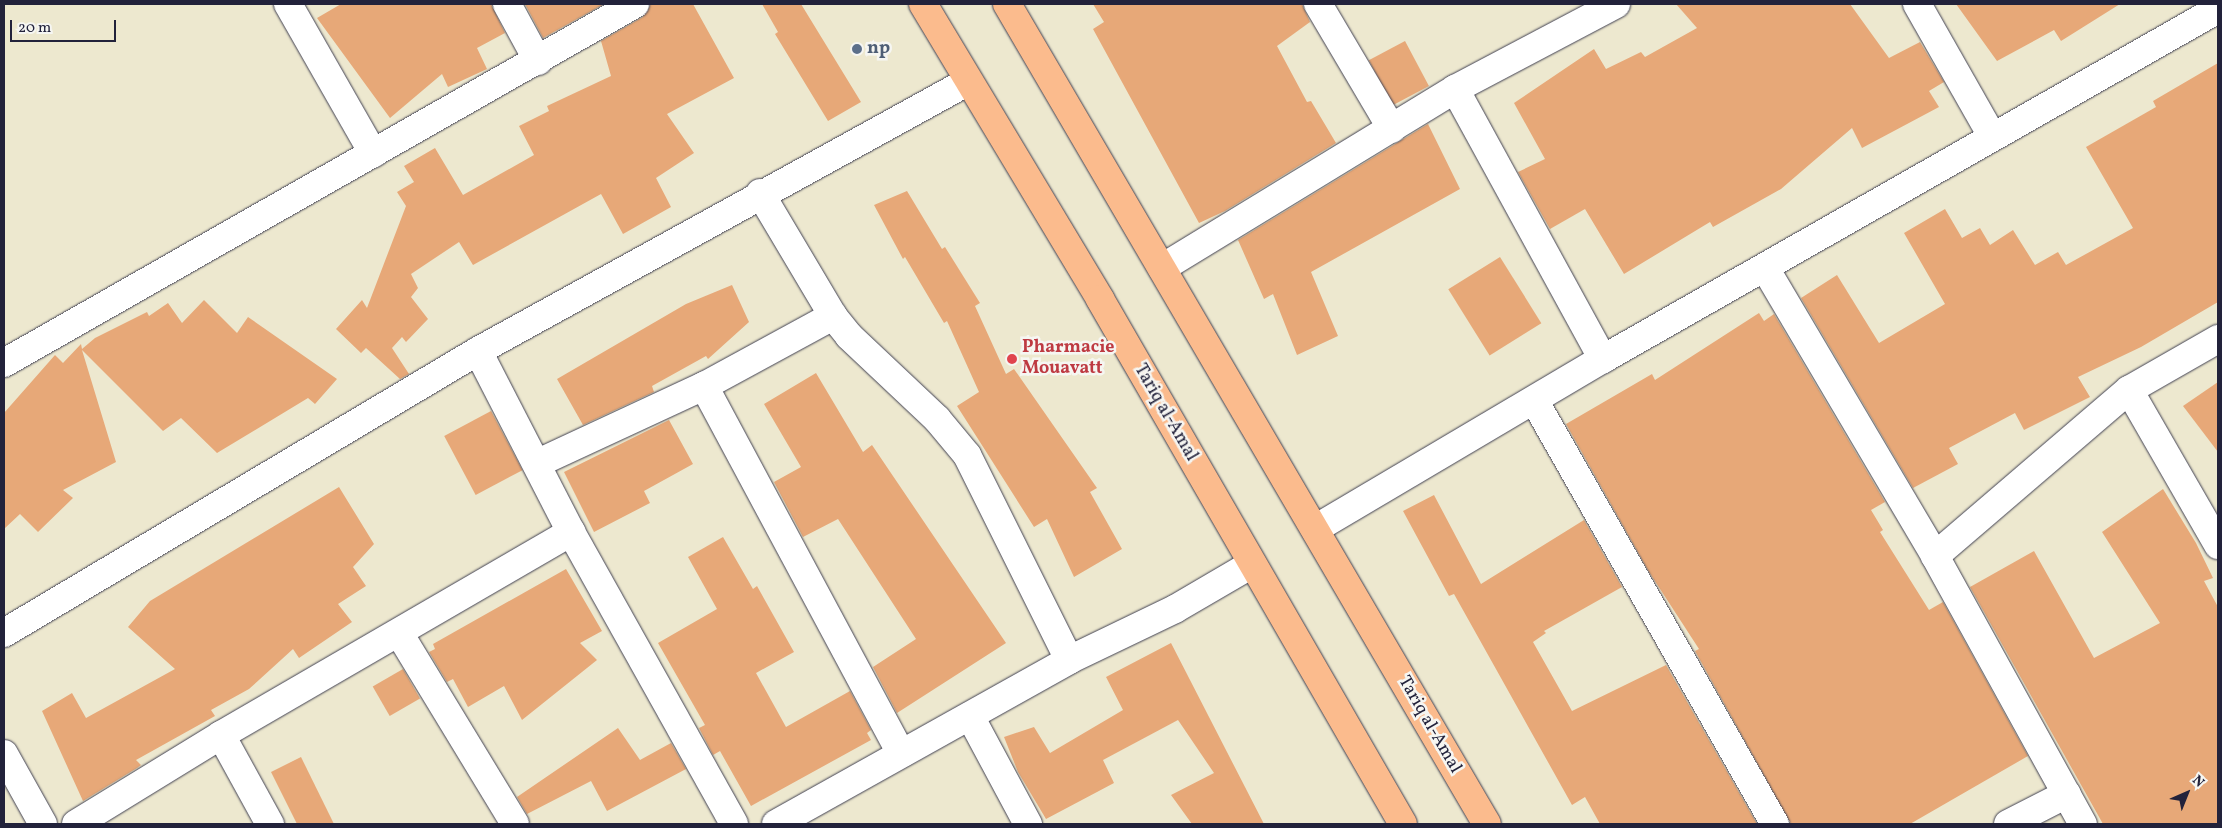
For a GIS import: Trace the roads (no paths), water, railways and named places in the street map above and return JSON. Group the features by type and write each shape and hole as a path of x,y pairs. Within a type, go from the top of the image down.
{"highway":[{"name":"Tariq al-Amal","path":"923,4 1252,564 1402,824"},
{"name":"Tariq al-Amal","path":"1008,4 1487,824"}],"street":[{"path":"288,4 373,153"},
{"path":"507,4 538,61"},
{"path":"4,363 538,61 635,4"},
{"path":"1318,4 1392,129"},
{"path":"1162,268 1456,89 1615,4"},
{"path":"1917,4 1992,136"},
{"path":"1315,529 1603,359 2218,8"},
{"path":"4,634 478,351 760,193 969,81"},
{"path":"1456,89 1603,359"},
{"path":"760,193 832,316 849,336 937,419 967,456 1068,660"},
{"path":"1765,268 1936,556 2083,824"},
{"path":"538,463 704,386 832,316"},
{"path":"1936,556 2129,390 2218,339"},
{"path":"478,351 538,463 571,532 734,824"},
{"path":"704,386 902,753"},
{"path":"2129,390 2218,545"},
{"path":"1534,400 1775,824"},
{"path":"76,824 220,735 571,532"},
{"path":"776,824 1068,660 1174,609 1252,564"},
{"path":"399,632 515,824"},
{"path":"970,716 1028,824"},
{"path":"220,735 270,824"},
{"path":"4,754 43,824"},
{"path":"2008,824 2067,794"}],"place":[{"name":"np","path":"857,49"},
{"name":"Pharmacie Mouavatt","path":"1012,359"}]}
